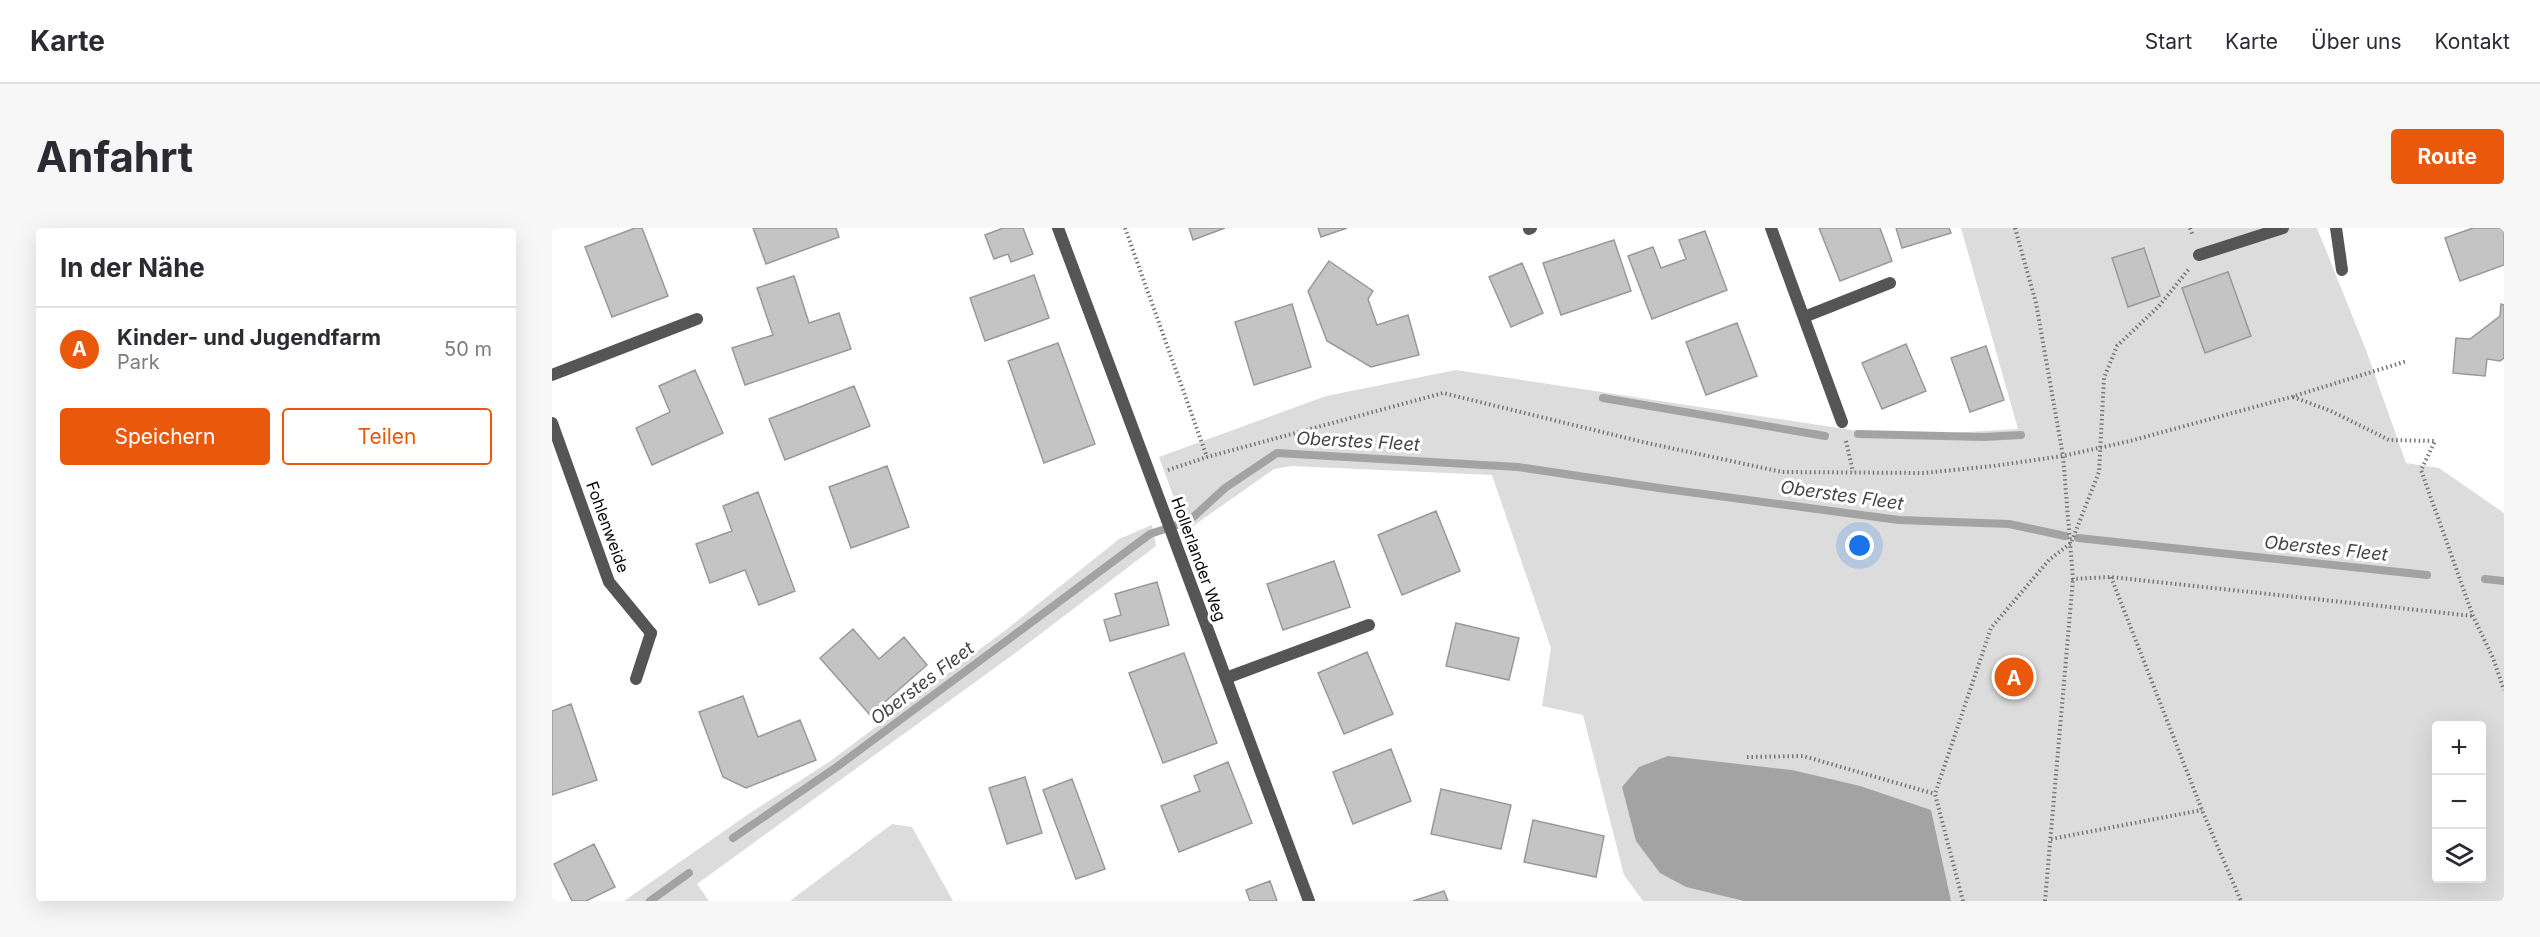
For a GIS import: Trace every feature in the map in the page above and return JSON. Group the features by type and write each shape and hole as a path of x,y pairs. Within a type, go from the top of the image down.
{"street":[{"name":"Hollerlander Weg","path":"1058,228 1309,901"},
{"path":"1771,228 1842,422"},
{"path":"2199,255 2283,228"},
{"path":"2336,228 2342,270"},
{"path":"1804,317 1890,283"},
{"path":"552,375 697,319"},
{"name":"Fohlenweide","path":"552,423 609,582 651,633 636,678"},
{"path":"1226,678 1369,625"}],"path":[{"path":"1125,228 1207,457"},
{"path":"2015,228 2036,303 2063,456 2073,579 2045,901"},
{"path":"1963,901 1935,794 1991,628 2049,561 2071,543 2099,472 2104,378 2116,346 2159,306 2199,255"},
{"path":"1151,476 1207,457 1443,393 1643,442 1782,472 1924,473 1993,466 2100,448 2291,397 2407,361"},
{"path":"2291,397 2331,411 2389,440 2435,441 2421,470 2473,616 2493,658 2504,690"},
{"path":"1842,422 1853,472"},
{"path":"2073,579 2111,577 2473,616"},
{"path":"2111,577 2202,810 2241,901"},
{"path":"1748,757 1803,756 1935,794"},
{"path":"2051,838 2202,810"}],"shaded area":[{"path":"1961,228 2317,228 2366,350 2406,463 2439,468 2504,513 2504,901 1643,901 1624,875 1583,715 1542,706 1551,648 1492,475 1292,466 1274,469 1186,531 1159,457 1326,396 1456,370 1858,431 1950,433 2018,429"},
{"path":"1152,525 1156,546 1018,651 697,884 709,901 624,901 750,813 829,762 1007,629 1119,539"},
{"path":"1668,756 1792,770 1860,786 1931,810 1951,901 1744,901 1686,887 1660,873 1636,841 1622,787 1639,767"},
{"path":"892,824 912,827 953,901 790,901"}],"building":[{"path":"635,228 642,228 668,296 612,317 585,247"},
{"path":"753,228 836,228 839,237 766,264"},
{"path":"1003,228 1023,228 1033,254 1011,262 1008,254 994,259 985,235"},
{"path":"1189,228 1225,228 1193,240"},
{"path":"1318,228 1347,228 1321,237"},
{"path":"1819,228 1880,228 1892,261 1840,281"},
{"path":"1896,228 1949,228 1951,233 1902,248"},
{"path":"2473,228 2504,228 2504,265 2460,281 2445,238"},
{"path":"1705,231 1727,290 1652,319 1628,256 1653,247 1661,268 1686,259 1679,240"},
{"path":"1614,240 1631,291 1561,315 1543,263"},
{"path":"2144,248 2160,296 2128,307 2112,258"},
{"path":"1329,261 1373,291 1368,299 1377,325 1408,315 1419,355 1371,367 1327,341 1308,291"},
{"path":"1522,263 1543,313 1511,327 1489,277"},
{"path":"2228,272 2251,336 2205,353 2182,288"},
{"path":"1034,275 1049,318 985,341 970,298"},
{"path":"794,276 809,323 839,313 851,349 745,385 732,348 773,335 757,288"},
{"path":"1292,304 1311,367 1254,385 1235,322"},
{"path":"2501,304 2504,305 2504,358 2500,361 2487,359 2485,376 2453,373 2456,338 2470,339 2500,316"},
{"path":"1737,323 1757,376 1706,395 1686,342"},
{"path":"1058,343 1095,444 1044,463 1008,361"},
{"path":"1906,344 1926,391 1882,409 1862,363"},
{"path":"1986,346 2004,400 1970,412 1951,358"},
{"path":"695,370 723,433 652,465 636,428 670,412 659,386"},
{"path":"854,386 870,426 785,460 769,419"},
{"path":"887,466 909,527 851,548 829,487"},
{"path":"758,492 795,591 759,605 745,570 710,583 696,544 732,531 723,506"},
{"path":"1436,511 1460,571 1402,595 1378,535"},
{"path":"1334,561 1350,607 1283,630 1267,584"},
{"path":"1157,582 1169,625 1110,641 1104,620 1121,615 1115,594"},
{"path":"1456,623 1519,638 1509,680 1446,666"},
{"path":"853,629 879,659 904,637 927,665 870,715 820,658"},
{"path":"1367,652 1393,714 1344,734 1318,673"},
{"path":"1184,653 1217,743 1163,763 1129,673"},
{"path":"743,696 758,737 800,720 816,760 746,788 723,777 699,712"},
{"path":"571,704 597,780 552,795 552,711"},
{"path":"1391,749 1411,801 1353,824 1333,772"},
{"path":"1228,762 1252,823 1179,852 1161,806 1200,791 1194,776"},
{"path":"1025,777 1042,833 1007,844 989,788"},
{"path":"1072,779 1105,869 1076,879 1043,790"},
{"path":"1441,789 1511,805 1501,849 1431,834"},
{"path":"1533,820 1604,836 1596,877 1524,862"},
{"path":"594,844 615,887 586,901 572,901 554,864"},
{"path":"1270,881 1277,901 1250,901 1246,890"},
{"path":"1444,891 1448,901 1413,901"}],"waterway":[{"path":"1603,398 1825,436"},
{"path":"1858,434 1984,437 2021,435"},
{"name":"Oberstes Fleet","path":"733,838 838,766 1150,534 1189,521 1225,488 1277,453 1518,467 1899,520 2009,524 2065,536"},
{"name":"Oberstes Fleet","path":"2078,538 2427,575"},
{"name":"Oberstes Fleet","path":"2485,579 2504,581"},
{"name":"Oberstes Fleet","path":"650,901 689,873"}],"place":[{"name":"Kinder- und Jugendfarm","path":"2014,677"}]}
